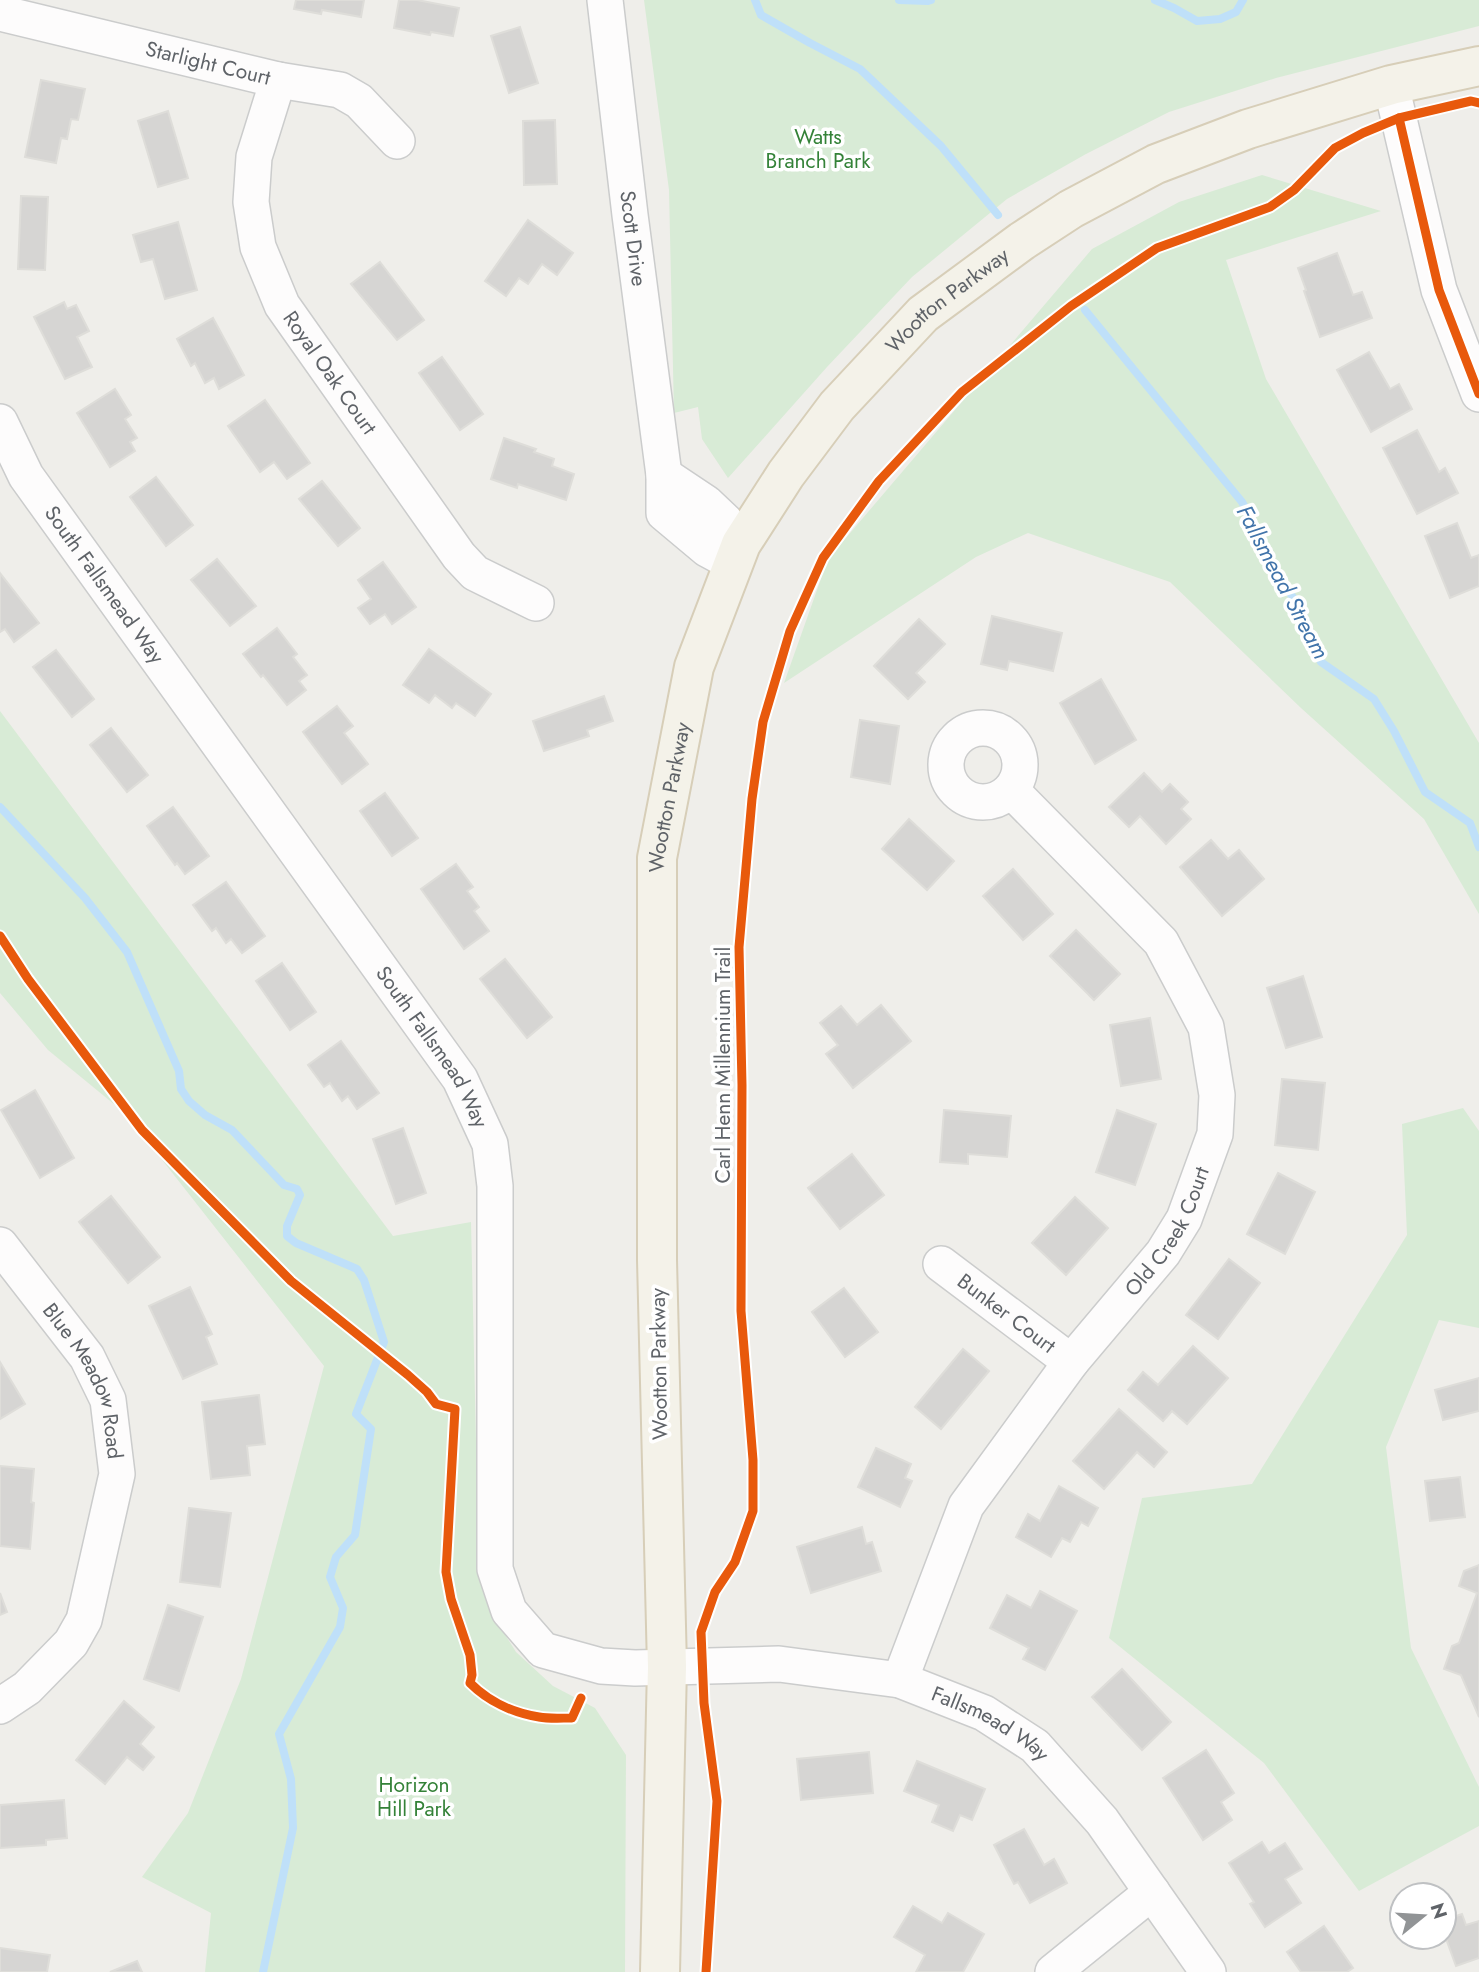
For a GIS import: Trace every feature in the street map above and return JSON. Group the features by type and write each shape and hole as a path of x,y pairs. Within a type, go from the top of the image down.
{"main road":[{"name":"Wootton Parkway","path":"660,1972 667,1667 657,1260 657,858 694,667 737,554 786,474 837,406 923,314 1021,241 1071,209 1156,164 1248,129 1391,85 1479,66"}],"street":[{"name":"Scott Drive","path":"605,0 664,475 664,513 707,549 737,554"},
{"name":"Starlight Court","path":"0,13 278,80 340,90 359,101 397,141"},
{"name":"Royal Oak Court","path":"278,80 254,157 251,202 258,247 282,305 459,556 475,573 536,603"},
{"path":"1391,85 1438,290 1479,394"},
{"name":"South Fallsmead Way","path":"0,422 26,477 460,1079 490,1144 495,1186 495,1569 509,1611 543,1650 601,1666 667,1667"},
{"name":"Old Creek Court","path":"900,1679 966,1506 1071,1362 1163,1253 1184,1219 1214,1134 1217,1095 1206,1027 1161,942 1010,790"},
{"name":"Blue Meadow Road","path":"0,1245 88,1357 108,1400 117,1474 84,1620 71,1643 27,1688 0,1706"},
{"name":"Bunker Court","path":"940,1264 1071,1362"},
{"name":"Fallsmead Way","path":"667,1667 779,1664 900,1679 984,1713 1035,1746 1102,1821 1208,1972"},
{"path":"1053,1972 1152,1892"}],"green space":[{"name":"Watts Branch Park","path":"644,0 1479,0 1479,26 1276,78 1169,112 1086,154 1007,199 912,277 728,478 702,439 698,407 674,413 669,190"},
{"path":"1262,175 1381,211 1226,260 1266,379 1479,743 1479,914 1424,819 1301,708 1170,582 1028,533 976,557 784,683 828,559 1092,249 1179,202"},
{"name":"Horizon Hill Park","path":"0,711 393,1236 471,1222 479,1572 492,1614 516,1652 553,1686 595,1708 626,1755 625,1972 205,1972 211,1913 142,1877 188,1813 241,1679 324,1366 126,1114 48,1050 0,993"},
{"path":"1463,1108 1479,1131 1479,1328 1439,1320 1386,1447 1411,1648 1479,1787 1479,1826 1359,1891 1264,1763 1109,1638 1142,1498 1252,1484 1407,1235 1402,1124"}],"building":[{"path":"296,0 364,0 361,17 322,10 321,14 294,9"},
{"path":"399,0 417,0 459,8 453,36 394,28"},
{"path":"520,27 538,83 509,93 491,36"},
{"path":"41,80 85,89 78,120 71,119 67,139 61,138 56,163 25,157"},
{"path":"168,111 188,178 158,187 138,121"},
{"path":"555,120 557,184 524,185 523,121"},
{"path":"21,196 48,197 45,270 18,269"},
{"path":"528,220 573,253 557,275 542,264 528,284 519,278 506,296 485,281"},
{"path":"178,222 197,290 165,299 153,259 141,262 133,235"},
{"path":"1337,253 1353,295 1362,292 1372,318 1320,337 1298,268"},
{"path":"380,262 424,320 397,340 351,284"},
{"path":"64,302 67,309 76,305 89,331 77,337 92,367 65,379 34,317"},
{"path":"213,318 244,375 219,389 214,378 205,383 195,363 191,366 177,339"},
{"path":"1369,352 1390,389 1399,384 1412,409 1371,432 1337,370"},
{"path":"442,357 483,414 460,430 419,373"},
{"path":"115,389 131,415 125,419 137,438 130,442 135,451 110,467 77,413"},
{"path":"265,400 310,463 287,479 274,462 260,472 228,426"},
{"path":"1417,430 1439,472 1445,468 1458,493 1417,514 1383,448"},
{"path":"504,438 536,449 534,452 554,459 552,466 574,474 566,500 518,484 517,488 491,479"},
{"path":"156,477 193,525 166,546 130,497"},
{"path":"322,481 360,528 338,546 299,499"},
{"path":"1457,523 1471,558 1479,555 1479,586 1450,598 1425,536"},
{"path":"217,559 256,606 230,626 191,580"},
{"path":"383,562 416,607 392,624 385,614 370,624 358,608 371,599 358,580"},
{"path":"0,573 39,623 14,642 5,629 0,632"},
{"path":"992,616 1062,633 1053,671 1009,661 1007,670 981,664"},
{"path":"919,619 945,644 916,673 925,682 908,699 874,666"},
{"path":"277,628 297,654 293,657 307,675 299,681 306,690 287,705 243,654"},
{"path":"429,649 491,694 475,716 456,703 452,708 435,695 429,703 403,685"},
{"path":"56,650 94,699 72,717 33,667"},
{"path":"1101,679 1136,740 1095,764 1060,703"},
{"path":"604,696 613,721 587,730 589,736 544,751 533,721"},
{"path":"337,706 353,726 344,733 368,764 342,784 303,732"},
{"path":"860,720 899,726 890,784 851,777"},
{"path":"111,728 148,775 127,792 90,745"},
{"path":"1144,773 1162,792 1170,784 1188,802 1181,809 1191,819 1166,844 1140,816 1129,827 1109,807"},
{"path":"385,793 418,838 392,856 360,811"},
{"path":"173,807 209,856 185,874 177,863 175,865 147,826"},
{"path":"909,819 954,861 927,890 882,849"},
{"path":"1211,840 1228,859 1239,850 1264,879 1222,916 1180,867"},
{"path":"456,864 473,887 467,891 479,907 474,911 489,931 464,949 421,889"},
{"path":"1013,869 1053,914 1023,940 983,896"},
{"path":"226,882 265,936 242,953 231,939 226,943 216,928 212,931 193,905"},
{"path":"1076,930 1120,974 1094,1000 1050,956"},
{"path":"505,959 552,1017 527,1038 480,979"},
{"path":"282,963 316,1012 290,1030 256,981"},
{"path":"1303,976 1322,1037 1286,1048 1267,988"},
{"path":"881,1005 911,1041 853,1088 826,1054 838,1045 820,1023 841,1006 857,1025"},
{"path":"1150,1018 1161,1079 1121,1086 1110,1025"},
{"path":"341,1041 379,1093 357,1109 348,1096 342,1101 330,1083 324,1087 308,1065"},
{"path":"1282,1079 1325,1083 1318,1150 1275,1145"},
{"path":"35,1090 74,1158 40,1178 1,1110"},
{"path":"944,1110 1011,1116 1007,1157 968,1154 968,1164 940,1162"},
{"path":"1117,1110 1156,1124 1135,1185 1096,1172"},
{"path":"403,1128 426,1193 396,1204 373,1139"},
{"path":"852,1154 884,1195 840,1229 808,1188"},
{"path":"1278,1173 1315,1192 1285,1254 1247,1234"},
{"path":"111,1196 160,1257 128,1283 79,1222"},
{"path":"1075,1197 1108,1228 1066,1275 1032,1243"},
{"path":"1229,1259 1260,1283 1218,1339 1186,1315"},
{"path":"190,1287 212,1334 206,1337 217,1364 183,1379 149,1306"},
{"path":"844,1288 878,1332 845,1357 812,1312"},
{"path":"1193,1346 1228,1378 1187,1424 1172,1411 1163,1421 1128,1390 1143,1372 1158,1385"},
{"path":"963,1349 989,1371 941,1429 915,1407"},
{"path":"0,1362 25,1404 0,1419"},
{"path":"1479,1378 1479,1411 1443,1420 1435,1390"},
{"path":"259,1395 265,1444 247,1446 250,1475 211,1479 202,1402"},
{"path":"1119,1409 1167,1452 1154,1467 1137,1452 1104,1489 1073,1461"},
{"path":"876,1448 911,1464 905,1478 912,1481 900,1507 858,1487"},
{"path":"0,1466 34,1469 30,1549 0,1546"},
{"path":"1460,1477 1465,1517 1430,1521 1425,1481"},
{"path":"1059,1486 1098,1508 1088,1526 1081,1522 1070,1542 1062,1538 1051,1557 1016,1537 1028,1514 1040,1521"},
{"path":"189,1508 231,1513 220,1587 180,1582"},
{"path":"862,1527 866,1544 872,1542 881,1571 811,1593 797,1547"},
{"path":"1479,1565 1479,1717 1461,1675 1444,1669 1452,1646 1459,1643 1477,1593 1459,1586 1464,1571"},
{"path":"1040,1591 1077,1611 1045,1670 1023,1659 1029,1648 990,1628 1007,1595 1031,1608"},
{"path":"0,1593 7,1612 0,1615"},
{"path":"168,1605 203,1617 179,1691 144,1679"},
{"path":"1122,1669 1171,1722 1142,1750 1092,1697"},
{"path":"124,1701 154,1727 140,1744 154,1757 143,1770 127,1757 105,1784 76,1760"},
{"path":"1206,1750 1234,1793 1221,1802 1232,1820 1203,1840 1163,1778"},
{"path":"869,1752 873,1793 801,1800 797,1759"},
{"path":"917,1761 985,1789 972,1820 960,1815 953,1831 932,1822 939,1805 904,1791"},
{"path":"64,1800 67,1838 46,1840 46,1845 0,1848 0,1805"},
{"path":"1024,1829 1044,1865 1054,1859 1067,1883 1030,1903 1018,1882 1014,1884 994,1845"},
{"path":"1262,1842 1269,1853 1285,1843 1302,1869 1285,1879 1301,1903 1265,1927 1250,1904 1254,1902 1229,1863"},
{"path":"913,1906 942,1923 948,1913 984,1934 963,1972 916,1972 925,1955 894,1937"},
{"path":"1462,1914 1466,1925 1479,1921 1479,1958 1456,1966 1451,1951 1458,1951 1458,1915"},
{"path":"1324,1926 1353,1968 1347,1972 1301,1972 1287,1952"},
{"path":"0,1948 50,1955 47,1972 0,1972"},
{"path":"137,1961 142,1972 110,1972"}],"waterway":[{"name":"Fallsmead Stream","path":"755,0 761,15 860,69 941,146 998,215"},
{"path":"899,0 931,0"},
{"path":"1155,0 1197,21 1220,19 1236,12 1243,0"},
{"name":"Fallsmead Stream","path":"1085,310 1242,502 1276,576 1300,606 1321,662 1374,699 1394,731 1425,792 1470,823 1479,847"},
{"path":"0,807 85,898 127,952 179,1071 181,1089 189,1101 205,1115 232,1130 284,1185 297,1189 300,1195 287,1226 287,1236 296,1243 357,1269 364,1280 384,1342 356,1414 371,1429 355,1535 336,1557 330,1577 343,1608 340,1627 279,1734 291,1779 293,1828 263,1972"}],"cycle path":[{"name":"Carl Henn Millennium Trail","path":"706,1972 717,1801 704,1703 701,1632 715,1592 735,1562 753,1511 753,1460 741,1311 742,1085 739,947 752,799 763,722 790,631 823,558 879,481 962,392 1071,306 1157,248 1270,207 1294,190 1335,148 1363,133 1399,118 1471,101 1479,103"},
{"path":"1399,118 1439,290 1479,394"},
{"path":"0,936 28,979 142,1130 291,1281 408,1375 436,1404 455,1409 446,1572 451,1599 470,1655 470,1683 502,1705 520,1713 543,1718 572,1718 581,1698"}]}
